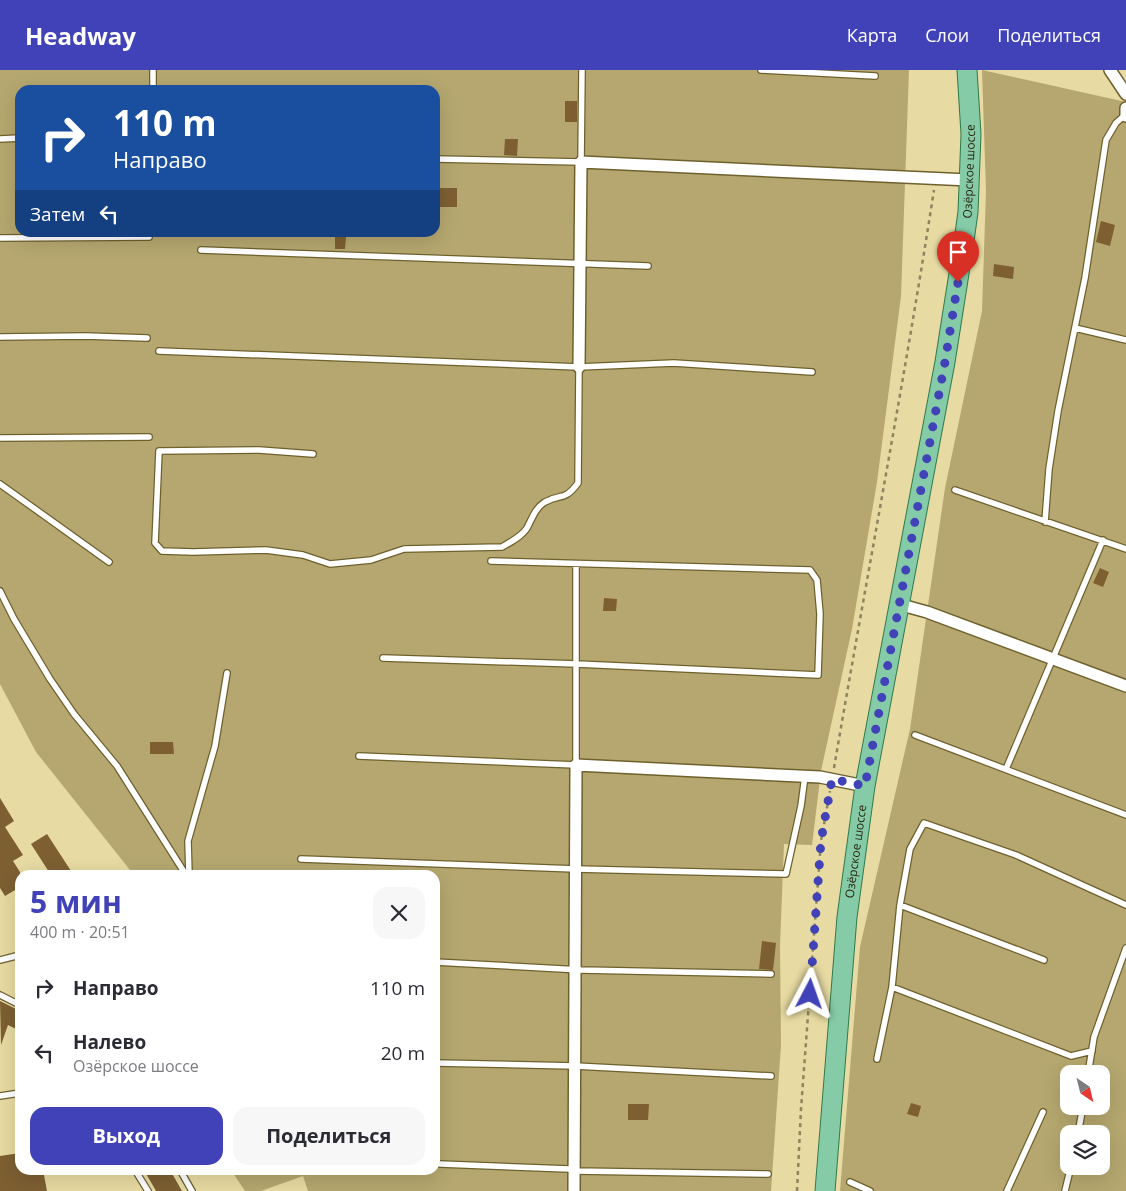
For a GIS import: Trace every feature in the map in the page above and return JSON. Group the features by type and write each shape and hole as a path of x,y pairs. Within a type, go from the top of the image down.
{"main road":[{"name":"Озёрское шоссе","path":"825,1191 847,917 865,786 945,362 968,212 970,134 968,70"}],"street":[{"path":"1110,70 1126,94"},
{"path":"1126,108 1126,116"},
{"path":"579,367 581,162 969,180"},
{"path":"898,604 927,612 1126,686"},
{"path":"574,1191 576,765 805,776 865,786"}],"lane":[{"path":"153,70 153,85"},
{"path":"440,159 581,162 582,70"},
{"path":"761,70 875,76"},
{"path":"1045,522 1048,469 1058,410 1076,328 1106,140 1116,123 1126,116"},
{"path":"0,139 15,138"},
{"path":"0,238 149,237"},
{"path":"200,250 648,266"},
{"path":"1076,328 1126,340"},
{"path":"0,337 85,336 147,338"},
{"path":"159,351 579,367 674,363 812,372"},
{"path":"313,454 259,450 159,451 155,543 162,551 266,550 303,555 330,564 371,560 404,549 502,547 514,540 526,529 533,514 545,502 569,495 578,483 579,367"},
{"path":"0,438 149,437"},
{"path":"0,484 109,562"},
{"path":"955,490 1126,549"},
{"path":"1006,769 1103,540"},
{"path":"383,658 577,664 818,675 820,614 817,580 810,570 491,560"},
{"path":"359,756 576,765 576,564"},
{"path":"0,592 50,679 74,714 117,766 184,870"},
{"path":"187,870 188,841 214,746 227,672"},
{"path":"915,735 1126,815"},
{"path":"301,859 786,874 801,806 805,776"},
{"path":"877,1059 892,987 900,905 910,849 924,823 1016,855 1126,905"},
{"path":"900,905 1044,960"},
{"path":"1090,1065 1094,1037 1126,948"},
{"path":"0,960 15,956"},
{"path":"440,962 575,969 771,974"},
{"path":"892,987 1071,1056 1092,1051"},
{"path":"0,995 15,1002"},
{"path":"440,1063 575,1066 771,1076"},
{"path":"0,1096 15,1093"},
{"path":"1008,1191 1043,1112"},
{"path":"440,1164 569,1169 575,1172 768,1174"},
{"path":"138,1175 148,1191"},
{"path":"183,1175 192,1191"},
{"path":"1065,1191 1069,1175"},
{"path":"850,1182 870,1191"}],"path":[{"path":"798,1191 801,1109 821,841 881,495 903,381 936,178"}],"shaded area":[{"path":"0,70 909,70 901,296 877,482 852,629 821,771 812,845 784,844 780,945 781,1045 771,1191 308,1191 303,1176 261,1191 245,1191 234,1175 440,1175 440,870 130,870 36,752 0,684"},
{"path":"982,70 1126,102 1126,1191 840,1191 860,947 910,729 945,488 982,311 986,191"}],"building":[{"path":"565,101 577,101 577,122 565,122"},
{"path":"505,139 518,139 517,156 504,155"},
{"path":"440,188 457,188 457,207 440,207"},
{"path":"1101,221 1115,225 1110,246 1096,242"},
{"path":"335,237 346,237 345,249 335,249"},
{"path":"994,264 1014,267 1013,279 993,276"},
{"path":"1100,568 1109,572 1103,587 1093,583"},
{"path":"604,598 617,599 616,611 603,611"},
{"path":"150,742 173,742 174,754 150,754"},
{"path":"0,798 14,821 5,827 23,855 13,861 19,870 15,870 15,890 5,896 0,888"},
{"path":"47,834 70,870 48,870 31,844"},
{"path":"762,941 776,943 773,970 759,969"},
{"path":"0,1001 15,1008 15,1028 8,1025 1,1045"},
{"path":"911,1103 921,1106 918,1117 907,1114"},
{"path":"628,1104 649,1104 648,1120 628,1120"},
{"path":"15,1154 15,1175 44,1175 47,1191 0,1191 0,1156"},
{"path":"147,1175 173,1175 182,1191 156,1191"}],"route":[{"path":"810,994 821,841 832,779 865,786 945,362 958,282"}]}
